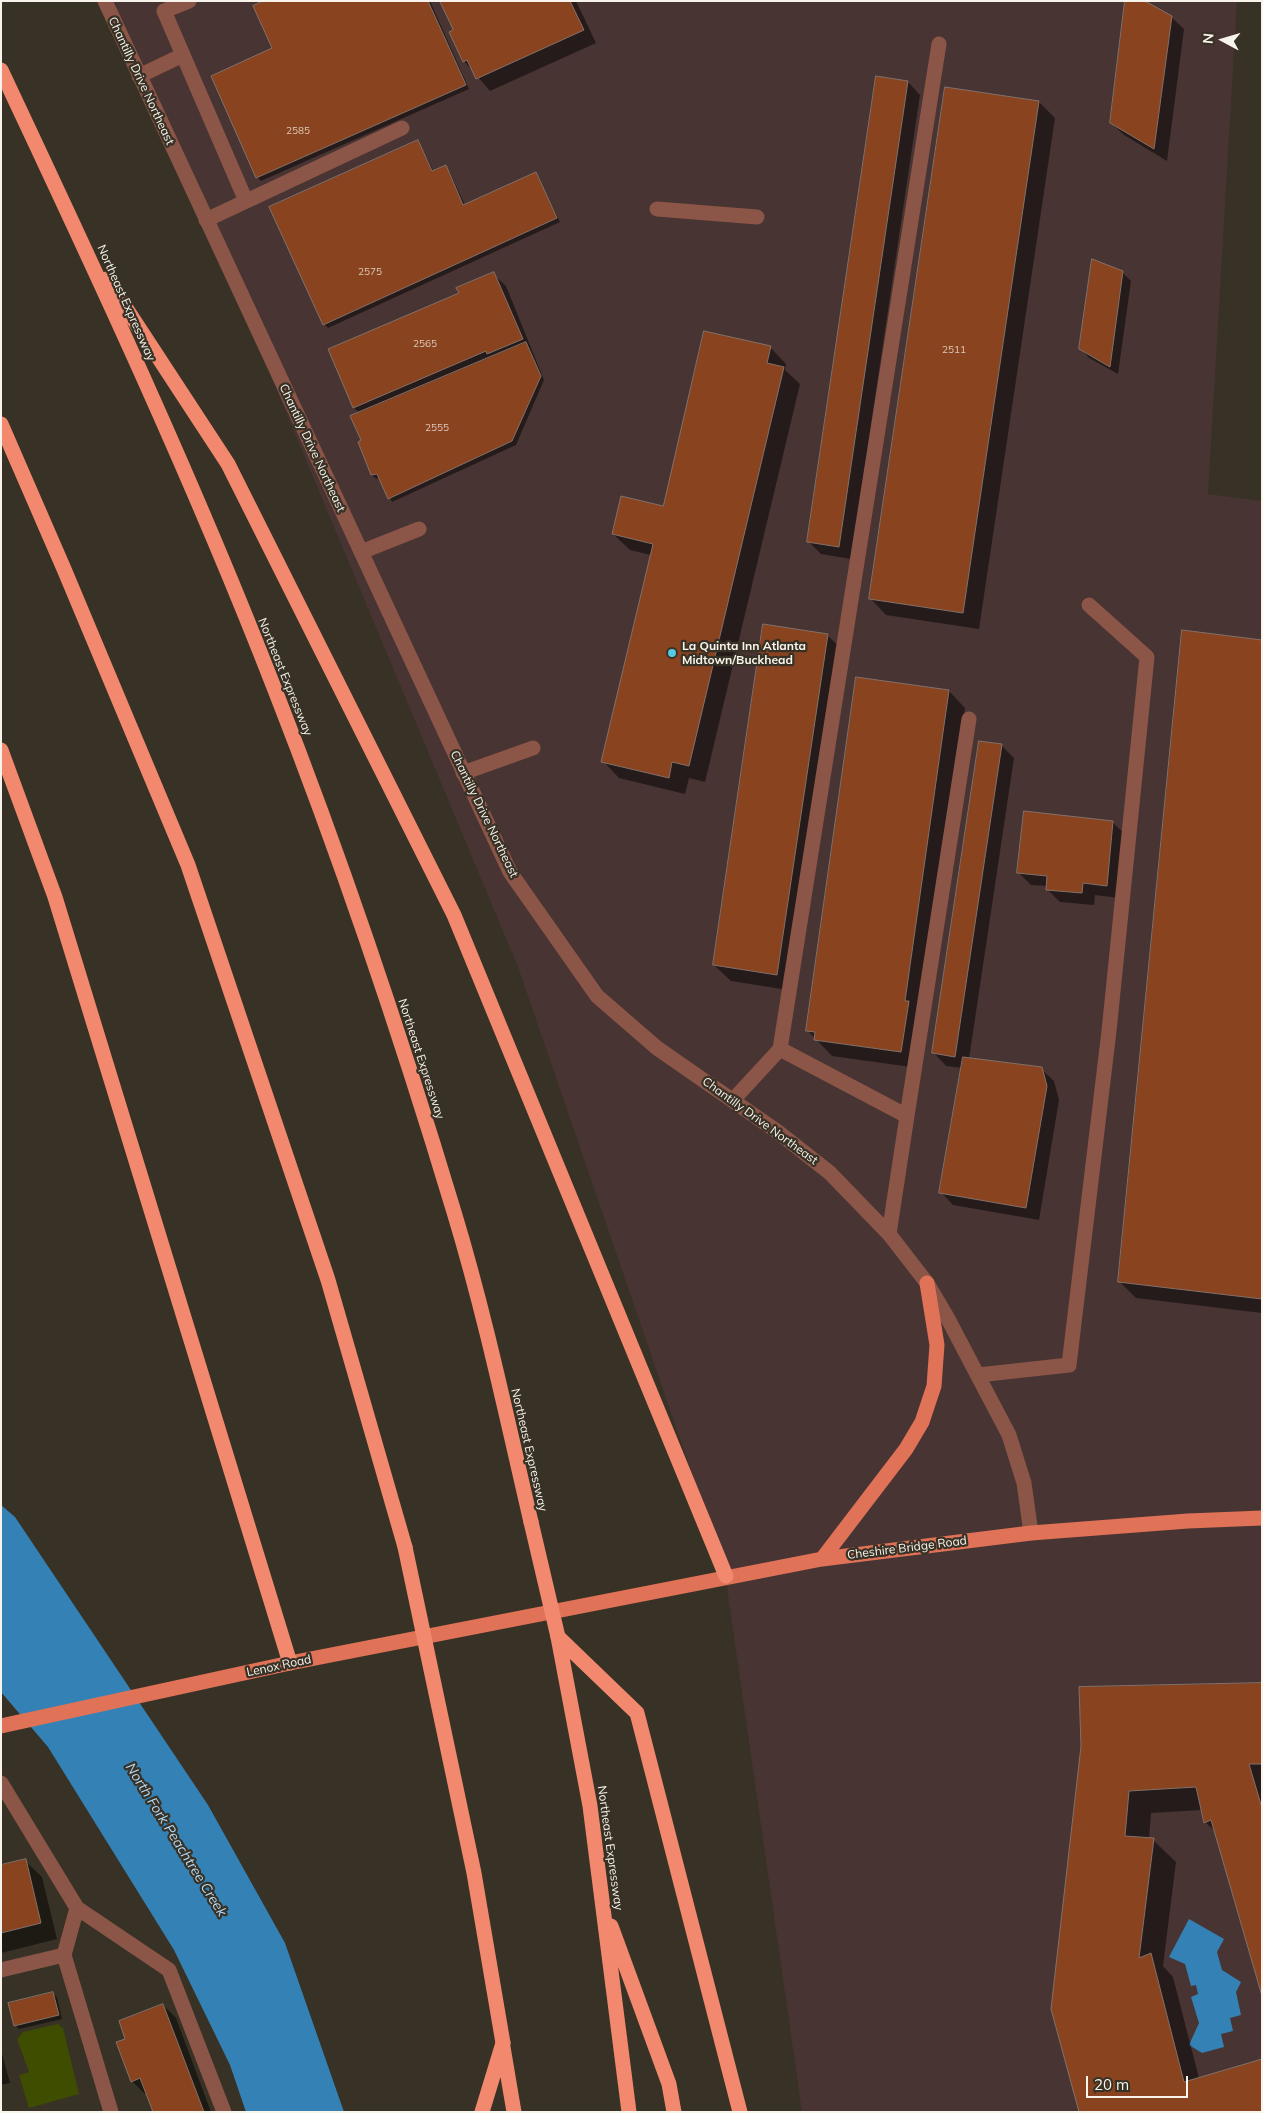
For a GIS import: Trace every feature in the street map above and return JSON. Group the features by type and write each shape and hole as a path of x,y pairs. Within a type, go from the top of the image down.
{"highway":[{"name":"Northeast Expressway","path":"1,70 81,239 186,475 275,689 374,963 455,1215 491,1353 558,1637 590,1806 629,2112"},
{"path":"81,239 228,464 454,914 726,1576"},
{"path":"1,424 188,865 328,1280 406,1547 474,1873 514,2112"},
{"path":"1,750 54,897 290,1663"},
{"path":"558,1637 637,1713 740,2112"},
{"path":"602,1902 669,2084 674,2112"},
{"path":"482,2112 503,2043"}],"main road":[{"path":"822,1559 906,1450 922,1422 934,1386 937,1345 926,1283"},
{"name":"Cheshire Bridge Road","path":"557,1610 822,1559 1031,1533 1188,1521 1262,1518"},
{"name":"Lenox Road","path":"1,1726 290,1663 557,1610"}],"street":[{"name":"Chantilly Drive Northeast","path":"104,1 510,872 597,996 657,1048 778,1132 830,1173 889,1234 926,1283 978,1375 1009,1435 1024,1483 1031,1533"},
{"path":"189,1 162,6 246,202"},
{"path":"733,1100 780,1050 939,44"},
{"path":"139,76 183,55"},
{"path":"206,220 402,128"},
{"path":"657,209 757,217"},
{"path":"361,552 420,529"},
{"path":"978,1375 1069,1365 1109,1031 1147,657 1088,606"},
{"path":"889,1234 969,719"},
{"path":"463,773 532,748"},
{"path":"780,1050 907,1116"},
{"path":"1,1783 77,1908 169,1970 224,2112"},
{"path":"77,1908 64,1956 111,2112"},
{"path":"1,1970 64,1956"}],"shaded area":[{"path":"114,1 1237,1 1208,494 1262,501 1262,2112 802,2112 724,1567 518,967"}],"green space":[{"path":"58,2024 63,2028 79,2094 29,2108 19,2075 29,2072 17,2039 23,2032"}],"water":[{"name":"North Fork Peachtree Creek","path":"1,1505 15,1517 208,1805 285,1943 344,2112 246,2112 230,2065 174,1950 48,1747 1,1692"},
{"path":"1189,1919 1224,1939 1217,1952 1222,1970 1241,1982 1236,1992 1241,2015 1230,2018 1233,2031 1221,2034 1224,2047 1202,2053 1189,2045 1199,2023 1191,1997 1198,1994 1196,1985 1191,1986 1185,1964 1169,1957"}],"building":[{"path":"263,1 428,1 466,85 256,178 211,76 272,48 253,6"},
{"path":"440,1 570,1 584,30 476,79 467,60 463,62 449,32 453,30"},
{"path":"1125,1 1145,1 1172,16 1154,149 1110,123"},
{"path":"876,76 908,81 839,547 807,542"},
{"path":"945,87 1039,101 963,613 869,599"},
{"path":"418,140 432,171 446,165 463,205 536,172 557,218 323,325 269,207"},
{"path":"1092,259 1123,271 1110,367 1079,349"},
{"path":"494,272 523,339 487,354 486,351 353,408 328,349 459,293 456,288"},
{"name":"La Quinta Inn Atlanta Midtown/Buckhead","path":"704,331 771,346 767,363 784,367 689,766 672,762 669,778 601,762 653,544 612,534 621,496 663,506"},
{"path":"526,342 541,376 512,441 388,499 377,474 371,475 358,442 361,440 350,416"},
{"path":"763,624 828,634 777,975 713,965"},
{"path":"1182,630 1262,640 1262,1299 1118,1282"},
{"path":"856,677 949,690 905,1001 909,1001 901,1052 814,1040 815,1032 806,1031"},
{"path":"979,741 1002,744 955,1057 932,1053"},
{"path":"1024,811 1113,821 1107,886 1083,883 1082,893 1046,890 1047,876 1017,873"},
{"path":"963,1057 1042,1067 1047,1086 1026,1208 939,1193"},
{"path":"1262,1683 1262,1764 1249,1764 1262,1808 1262,1996 1211,1820 1204,1823 1196,1787 1129,1791 1125,1836 1154,1838 1139,1958 1151,1953 1184,2082 1262,2059 1262,2112 1079,2112 1051,2009 1081,1746 1079,1687"},
{"path":"26,1859 41,1923 1,1933 1,1865"},
{"path":"53,1992 59,2015 14,2026 8,2003"},
{"path":"163,2004 204,2112 153,2112 140,2078 131,2082 116,2042 125,2039 119,2021"}],"place":[{"name":"La Quinta Inn Atlanta Midtown/Buckhead","path":"672,653"}]}
